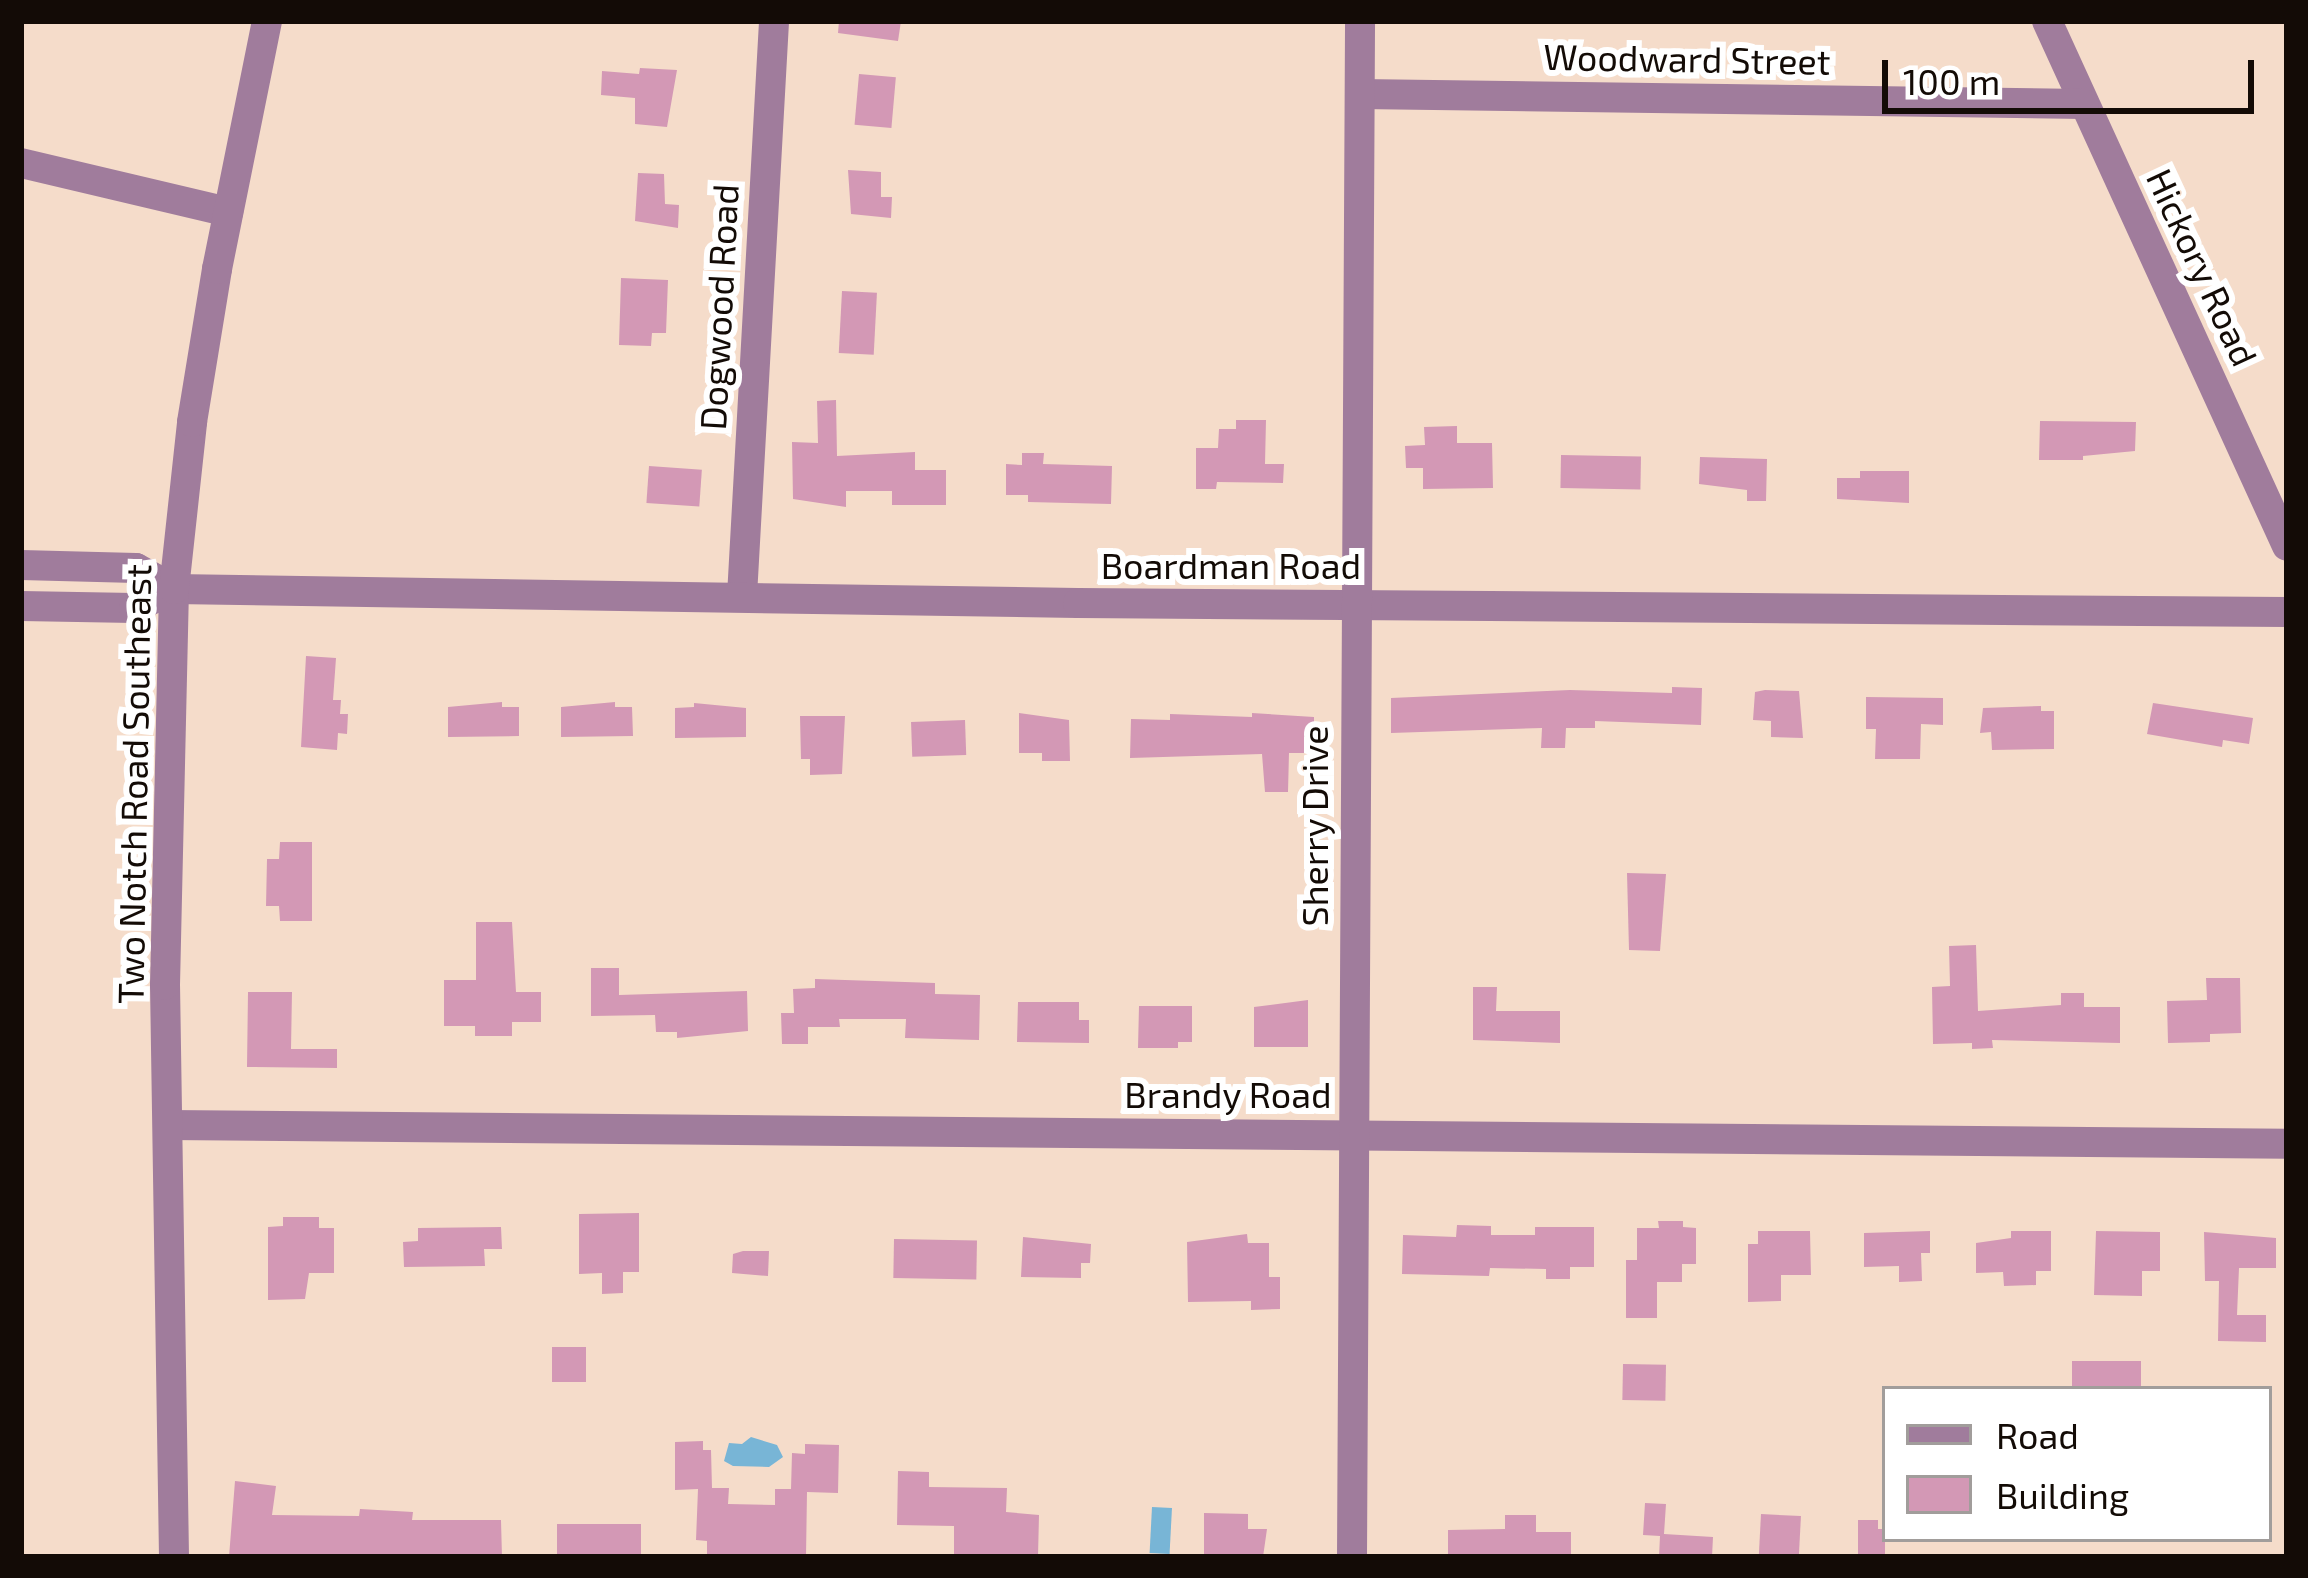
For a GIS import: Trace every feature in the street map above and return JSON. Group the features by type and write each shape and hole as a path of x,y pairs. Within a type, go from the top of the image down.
{"street":[{"name":"Two Notch Road Southeast","path":"174,1557 165,986 174,589 192,422 267,21"},
{"name":"Dogwood Road","path":"742,596 774,21"},
{"name":"Sherry Drive","path":"1352,1557 1358,1132 1353,605 1360,21"},
{"name":"Hickory Road","path":"2047,21 2287,546"},
{"name":"Woodward Street","path":"1360,94 2084,104"},
{"path":"21,163 228,212"},
{"name":"Boardman Road","path":"21,565 136,568 174,589"},
{"name":"Boardman Road","path":"21,606 134,608 174,589 2287,612"},
{"name":"Brandy Road","path":"168,1125 1358,1132 2287,1144"}],"water":[{"path":"751,1437 777,1445 783,1457 769,1467 733,1466 724,1461 729,1443 742,1444"},
{"path":"1152,1507 1172,1508 1170,1554 1150,1553"}],"building":[{"path":"839,21 901,21 898,41 838,33"},
{"path":"640,68 677,70 667,127 635,124 635,98 601,95 602,71 639,74"},
{"path":"859,74 896,77 891,128 855,125"},
{"path":"848,170 881,172 881,197 892,197 891,218 851,214"},
{"path":"638,173 664,174 665,204 679,205 678,228 635,221"},
{"path":"621,278 668,280 666,333 652,333 651,346 619,345"},
{"path":"842,291 877,293 874,355 839,353"},
{"path":"836,400 837,456 915,452 915,470 946,470 946,505 892,505 892,491 846,491 846,507 793,499 792,442 818,443 817,401"},
{"path":"1236,420 1266,420 1265,464 1284,464 1283,483 1217,482 1216,489 1196,489 1196,448 1218,448 1219,429 1236,429"},
{"path":"2040,421 2136,422 2135,451 2083,456 2083,460 2039,460"},
{"path":"1457,426 1457,443 1492,443 1493,488 1423,489 1423,468 1406,468 1405,446 1425,445 1424,427"},
{"path":"1022,453 1044,453 1043,464 1112,466 1111,504 1028,502 1028,495 1006,495 1006,464 1022,465"},
{"path":"1561,455 1641,456 1640,489 1560,488"},
{"path":"1700,457 1767,459 1766,501 1747,501 1747,490 1699,484"},
{"path":"649,466 702,470 699,507 646,503"},
{"path":"1860,471 1909,471 1909,503 1837,499 1837,478 1860,478"},
{"path":"306,656 336,658 333,700 341,700 340,714 348,714 347,734 338,733 337,750 301,747"},
{"path":"1672,687 1702,688 1701,725 1595,721 1595,728 1566,728 1565,748 1541,748 1542,728 1391,733 1391,698 1570,690 1672,693"},
{"path":"1799,691 1803,738 1771,737 1771,721 1753,720 1755,692"},
{"path":"1866,697 1943,698 1943,725 1921,724 1920,759 1875,759 1876,729 1866,729"},
{"path":"502,702 502,707 519,707 519,736 448,737 448,707"},
{"path":"615,702 615,707 632,707 633,736 561,737 561,707"},
{"path":"694,703 746,708 746,737 675,738 675,708 694,707"},
{"path":"2153,703 2253,718 2249,744 2223,740 2222,747 2147,734"},
{"path":"2041,706 2041,711 2054,711 2054,749 1992,750 1991,732 1980,733 1983,708"},
{"path":"1019,713 1069,720 1070,761 1042,761 1042,753 1019,753"},
{"path":"1252,713 1314,717 1314,753 1289,753 1288,792 1265,792 1262,754 1130,758 1131,719 1170,720 1170,714 1252,717"},
{"path":"800,716 845,716 842,774 810,775 810,759 801,759"},
{"path":"965,720 966,755 912,757 911,722"},
{"path":"280,842 312,842 312,921 280,921 279,906 266,906 267,859 279,859"},
{"path":"1627,873 1666,874 1660,951 1629,950"},
{"path":"476,922 512,922 516,992 541,992 541,1022 512,1022 512,1036 475,1036 475,1026 444,1026 444,980 476,980"},
{"path":"1976,945 1978,1011 2061,1005 2061,993 2084,993 2084,1007 2120,1007 2120,1043 1992,1040 1993,1048 1972,1049 1972,1043 1933,1044 1932,987 1950,986 1949,946"},
{"path":"591,968 619,968 619,995 747,991 748,1031 677,1038 677,1032 656,1032 655,1015 591,1016"},
{"path":"2206,978 2240,978 2241,1033 2210,1034 2210,1042 2168,1043 2167,1001 2207,1000"},
{"path":"815,979 935,983 935,994 980,995 979,1040 905,1038 906,1019 839,1019 840,1027 808,1027 808,1044 782,1044 781,1013 794,1013 793,989 815,988"},
{"path":"1473,987 1497,987 1496,1011 1560,1011 1560,1043 1473,1040"},
{"path":"248,992 292,992 291,1049 337,1049 337,1068 247,1067"},
{"path":"1308,1000 1308,1047 1254,1047 1254,1007"},
{"path":"1018,1002 1079,1002 1079,1020 1089,1020 1089,1043 1017,1042"},
{"path":"1139,1006 1192,1006 1192,1042 1178,1042 1178,1048 1138,1048"},
{"path":"639,1213 639,1272 623,1272 623,1293 602,1294 602,1273 579,1274 579,1214"},
{"path":"283,1217 319,1217 319,1228 334,1228 334,1273 309,1273 305,1299 268,1300 268,1227 283,1226"},
{"path":"1658,1221 1683,1221 1683,1227 1696,1228 1696,1264 1682,1264 1682,1282 1657,1282 1657,1318 1626,1318 1626,1260 1637,1260 1637,1228 1659,1228"},
{"path":"1457,1225 1491,1226 1491,1235 1535,1235 1535,1227 1594,1227 1594,1267 1570,1267 1570,1279 1546,1279 1546,1269 1490,1268 1489,1276 1402,1274 1403,1235 1456,1237"},
{"path":"501,1227 502,1249 484,1249 485,1266 404,1267 403,1242 418,1241 418,1228"},
{"path":"1758,1231 1810,1231 1811,1275 1781,1275 1781,1301 1748,1302 1748,1244 1758,1244"},
{"path":"1930,1231 1930,1253 1921,1253 1922,1281 1899,1282 1899,1266 1864,1267 1864,1233"},
{"path":"2011,1231 2051,1231 2051,1271 2036,1271 2036,1285 2004,1286 2003,1272 1976,1273 1976,1243 2011,1238"},
{"path":"2096,1231 2160,1232 2160,1271 2142,1271 2142,1296 2094,1295"},
{"path":"2204,1232 2276,1238 2276,1268 2239,1268 2237,1315 2266,1315 2266,1342 2218,1341 2219,1281 2205,1281"},
{"path":"1247,1234 1248,1243 1269,1243 1269,1277 1280,1277 1280,1309 1251,1310 1251,1301 1188,1302 1187,1242"},
{"path":"1023,1237 1091,1244 1090,1263 1081,1263 1081,1278 1021,1277"},
{"path":"894,1239 977,1240 976,1279 893,1278"},
{"path":"769,1251 768,1276 732,1273 733,1254"},
{"path":"552,1347 586,1347 586,1382 552,1382"},
{"path":"2072,1361 2141,1361 2141,1386 2072,1386"},
{"path":"1623,1364 1666,1365 1665,1401 1622,1400"},
{"path":"703,1441 703,1450 711,1450 712,1488 729,1488 728,1504 775,1505 775,1489 791,1489 792,1453 805,1454 805,1444 839,1445 838,1493 807,1492 806,1557 707,1557 707,1541 696,1540 698,1489 675,1490 675,1442"},
{"path":"898,1471 929,1472 929,1487 1007,1488 1006,1512 1039,1515 1038,1557 954,1557 954,1526 897,1525"},
{"path":"235,1481 276,1486 272,1515 359,1516 360,1509 413,1512 412,1520 501,1520 502,1557 229,1557"},
{"path":"1645,1503 1666,1504 1664,1534 1713,1537 1712,1557 1659,1557 1660,1536 1643,1535"},
{"path":"1204,1513 1248,1514 1248,1529 1267,1529 1263,1557 1204,1557"},
{"path":"1761,1514 1801,1516 1799,1557 1759,1557"},
{"path":"1505,1515 1536,1515 1536,1532 1571,1532 1571,1557 1448,1557 1448,1530 1505,1529"},
{"path":"1858,1520 1878,1520 1885,1557 1858,1557"},
{"path":"557,1524 641,1524 641,1557 557,1557"}]}
